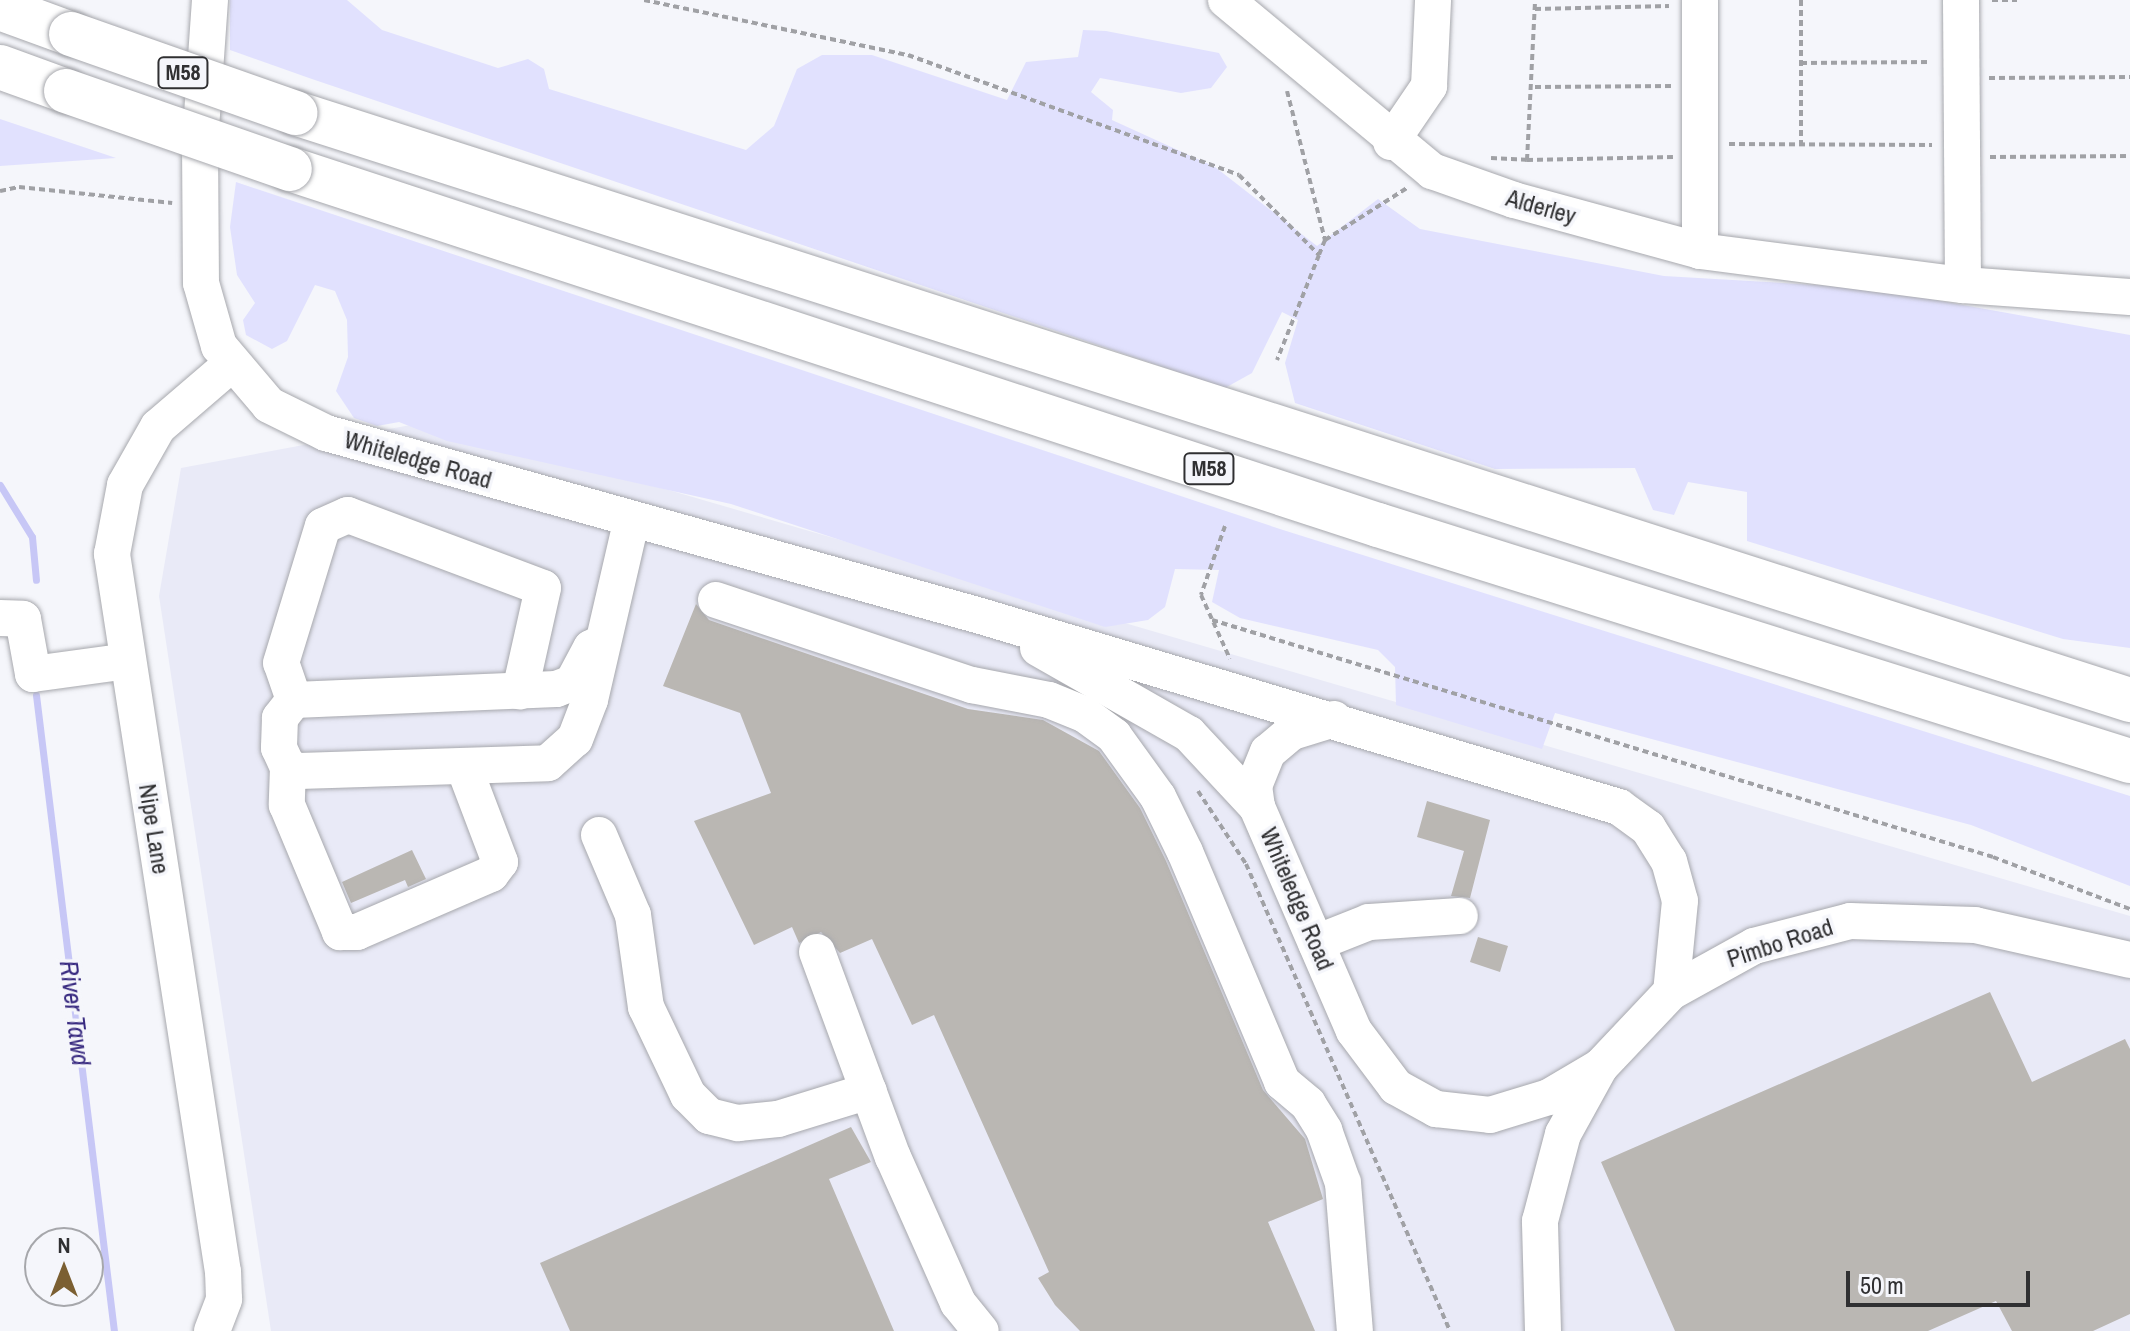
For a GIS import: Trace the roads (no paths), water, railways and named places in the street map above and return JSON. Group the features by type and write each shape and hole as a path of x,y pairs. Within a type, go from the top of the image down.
{"highway":[{"name":"M58","path":"0,8 295,113 2130,700"},
{"name":"M58","path":"0,67 290,169 1378,525 2130,761"}],"street":[{"name":"Whiteledge Road","path":"210,0 199,206 205,305 230,365 261,399 304,425 631,522 984,617 1577,790 1619,807 1648,828 1669,861 1680,901 1671,992"},
{"name":"Alderley","path":"1226,0 1391,142 1432,171 1700,251 1963,285 2130,297"},
{"path":"1391,142 1429,86 1433,0"},
{"path":"1961,0 1963,285"},
{"path":"1700,3 1703,150 1700,251"},
{"name":"Nipe Lane","path":"212,1331 224,1299 223,1272 112,554 125,485 158,427 230,365"},
{"path":"294,700 281,663 323,526 348,515 543,588 520,691"},
{"path":"288,767 464,767 548,763 575,739 605,653 601,643 623,575 631,522"},
{"path":"716,600 972,685 1049,700 1114,736 1158,797 1185,852 1253,1003 1276,1070 1324,1130 1343,1183 1355,1331"},
{"name":"Whiteledge Road","path":"984,617 1189,734 1257,807 1316,943 1378,1071 1436,1109 1472,1116 1509,1112 1600,1067"},
{"path":"0,618 23,619 33,674 128,661"},
{"path":"464,767 500,862 491,874 357,932 340,932 287,805 288,767 278,733 280,718 294,700 520,691 572,683 591,648 601,643"},
{"path":"1257,807 1259,767 1277,741 1334,719"},
{"path":"599,835 633,915 646,1007 688,1095 709,1116 738,1123 778,1119 869,1091"},
{"path":"1316,943 1369,922 1460,916"},
{"name":"Pimbo Road","path":"1543,1331 1536,1264 1548,1176 1600,1067 1671,992 1754,946 1850,921 1975,925 2130,960"},
{"path":"817,952 869,1091 958,1303 981,1331"}],"waterway":[{"name":"River Tawd","path":"0,485 32,537 36,580"},
{"name":"River Tawd","path":"36,695 114,1331"}]}
